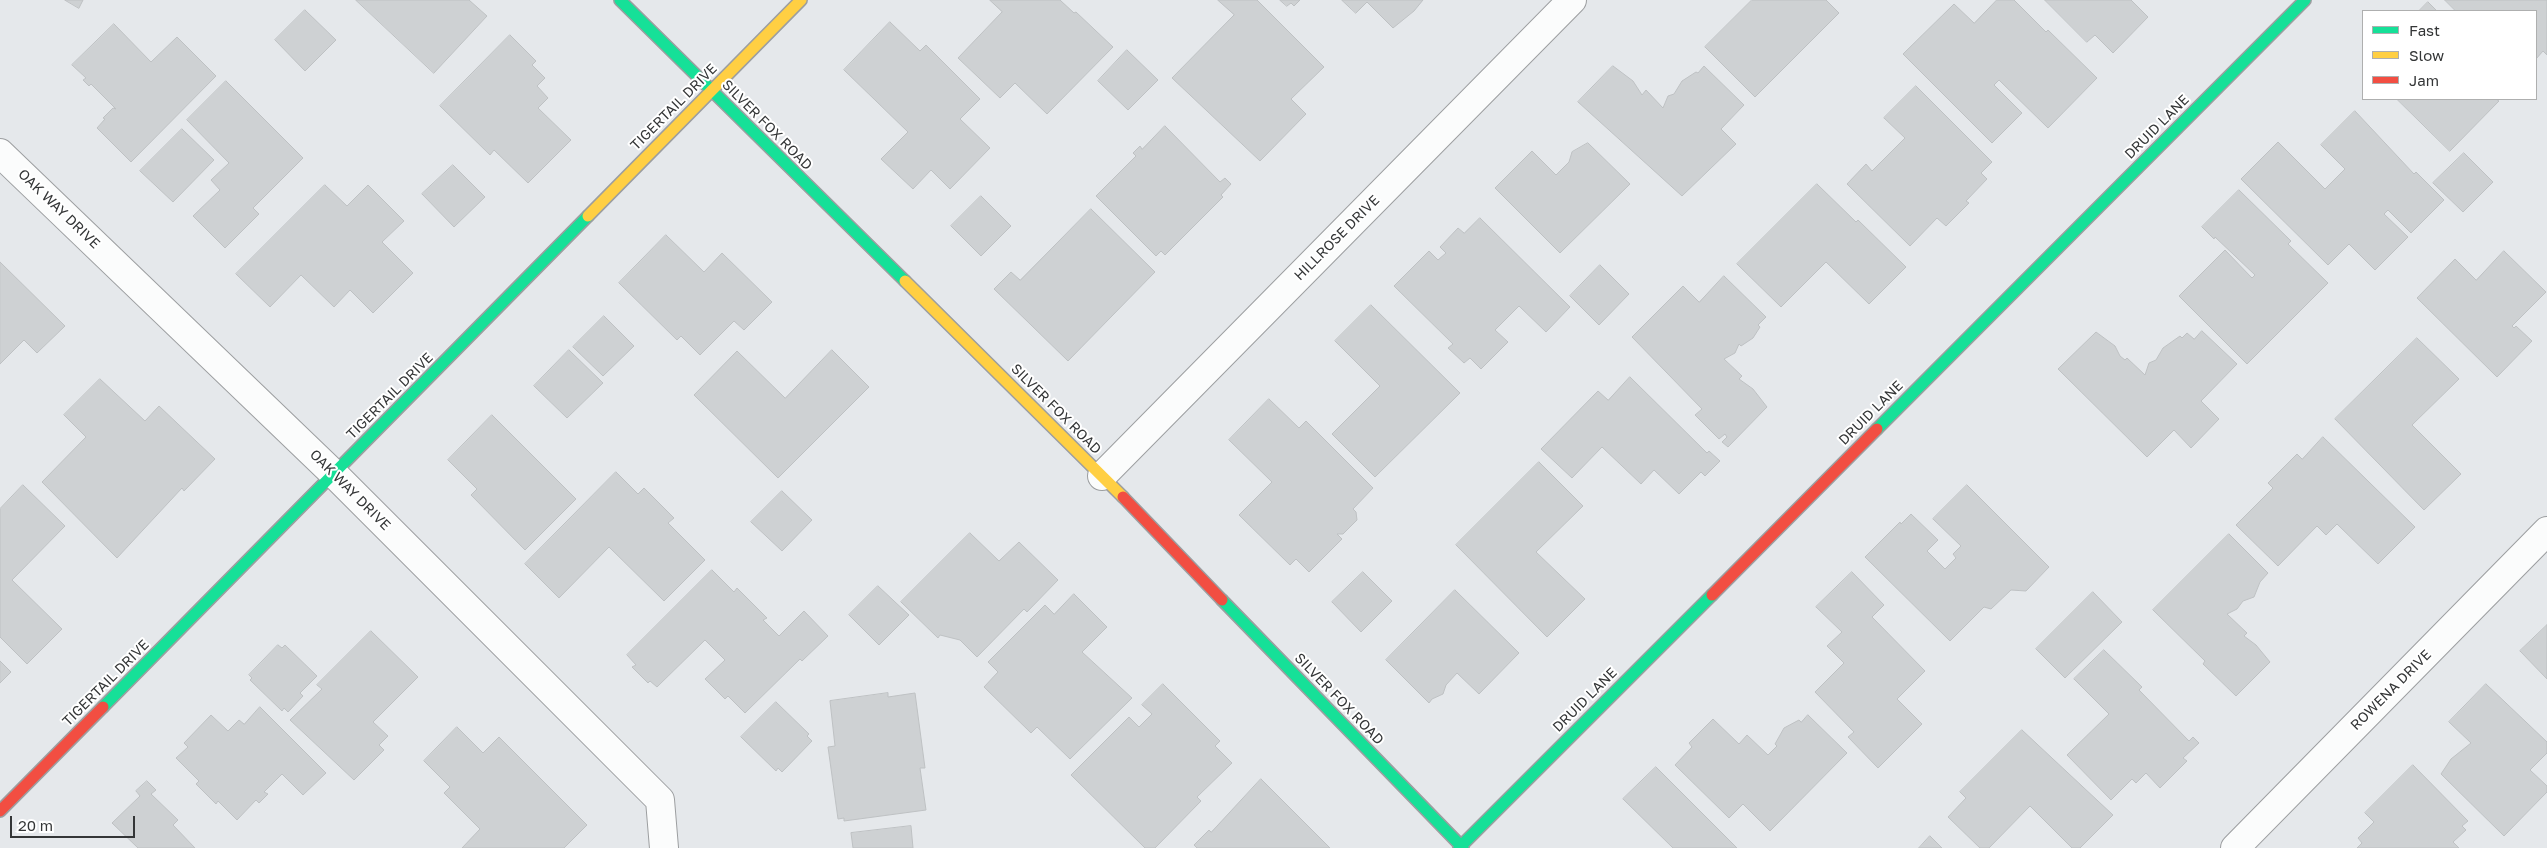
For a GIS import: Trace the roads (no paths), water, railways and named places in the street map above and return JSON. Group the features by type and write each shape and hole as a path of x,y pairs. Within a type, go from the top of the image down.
{"street":[{"name":"SILVER FOX ROAD","path":"620,0 1102,476 1461,847"},
{"name":"TIGERTAIL DRIVE","path":"0,811 801,0"},
{"name":"HILLROSE DRIVE","path":"1102,476 1572,0"},
{"name":"DRUID LANE","path":"1461,847 2305,0"},
{"name":"OAK WAY DRIVE","path":"0,153 334,474 660,800 664,848"},
{"name":"ROWENA DRIVE","path":"2235,848 2547,531"}]}
